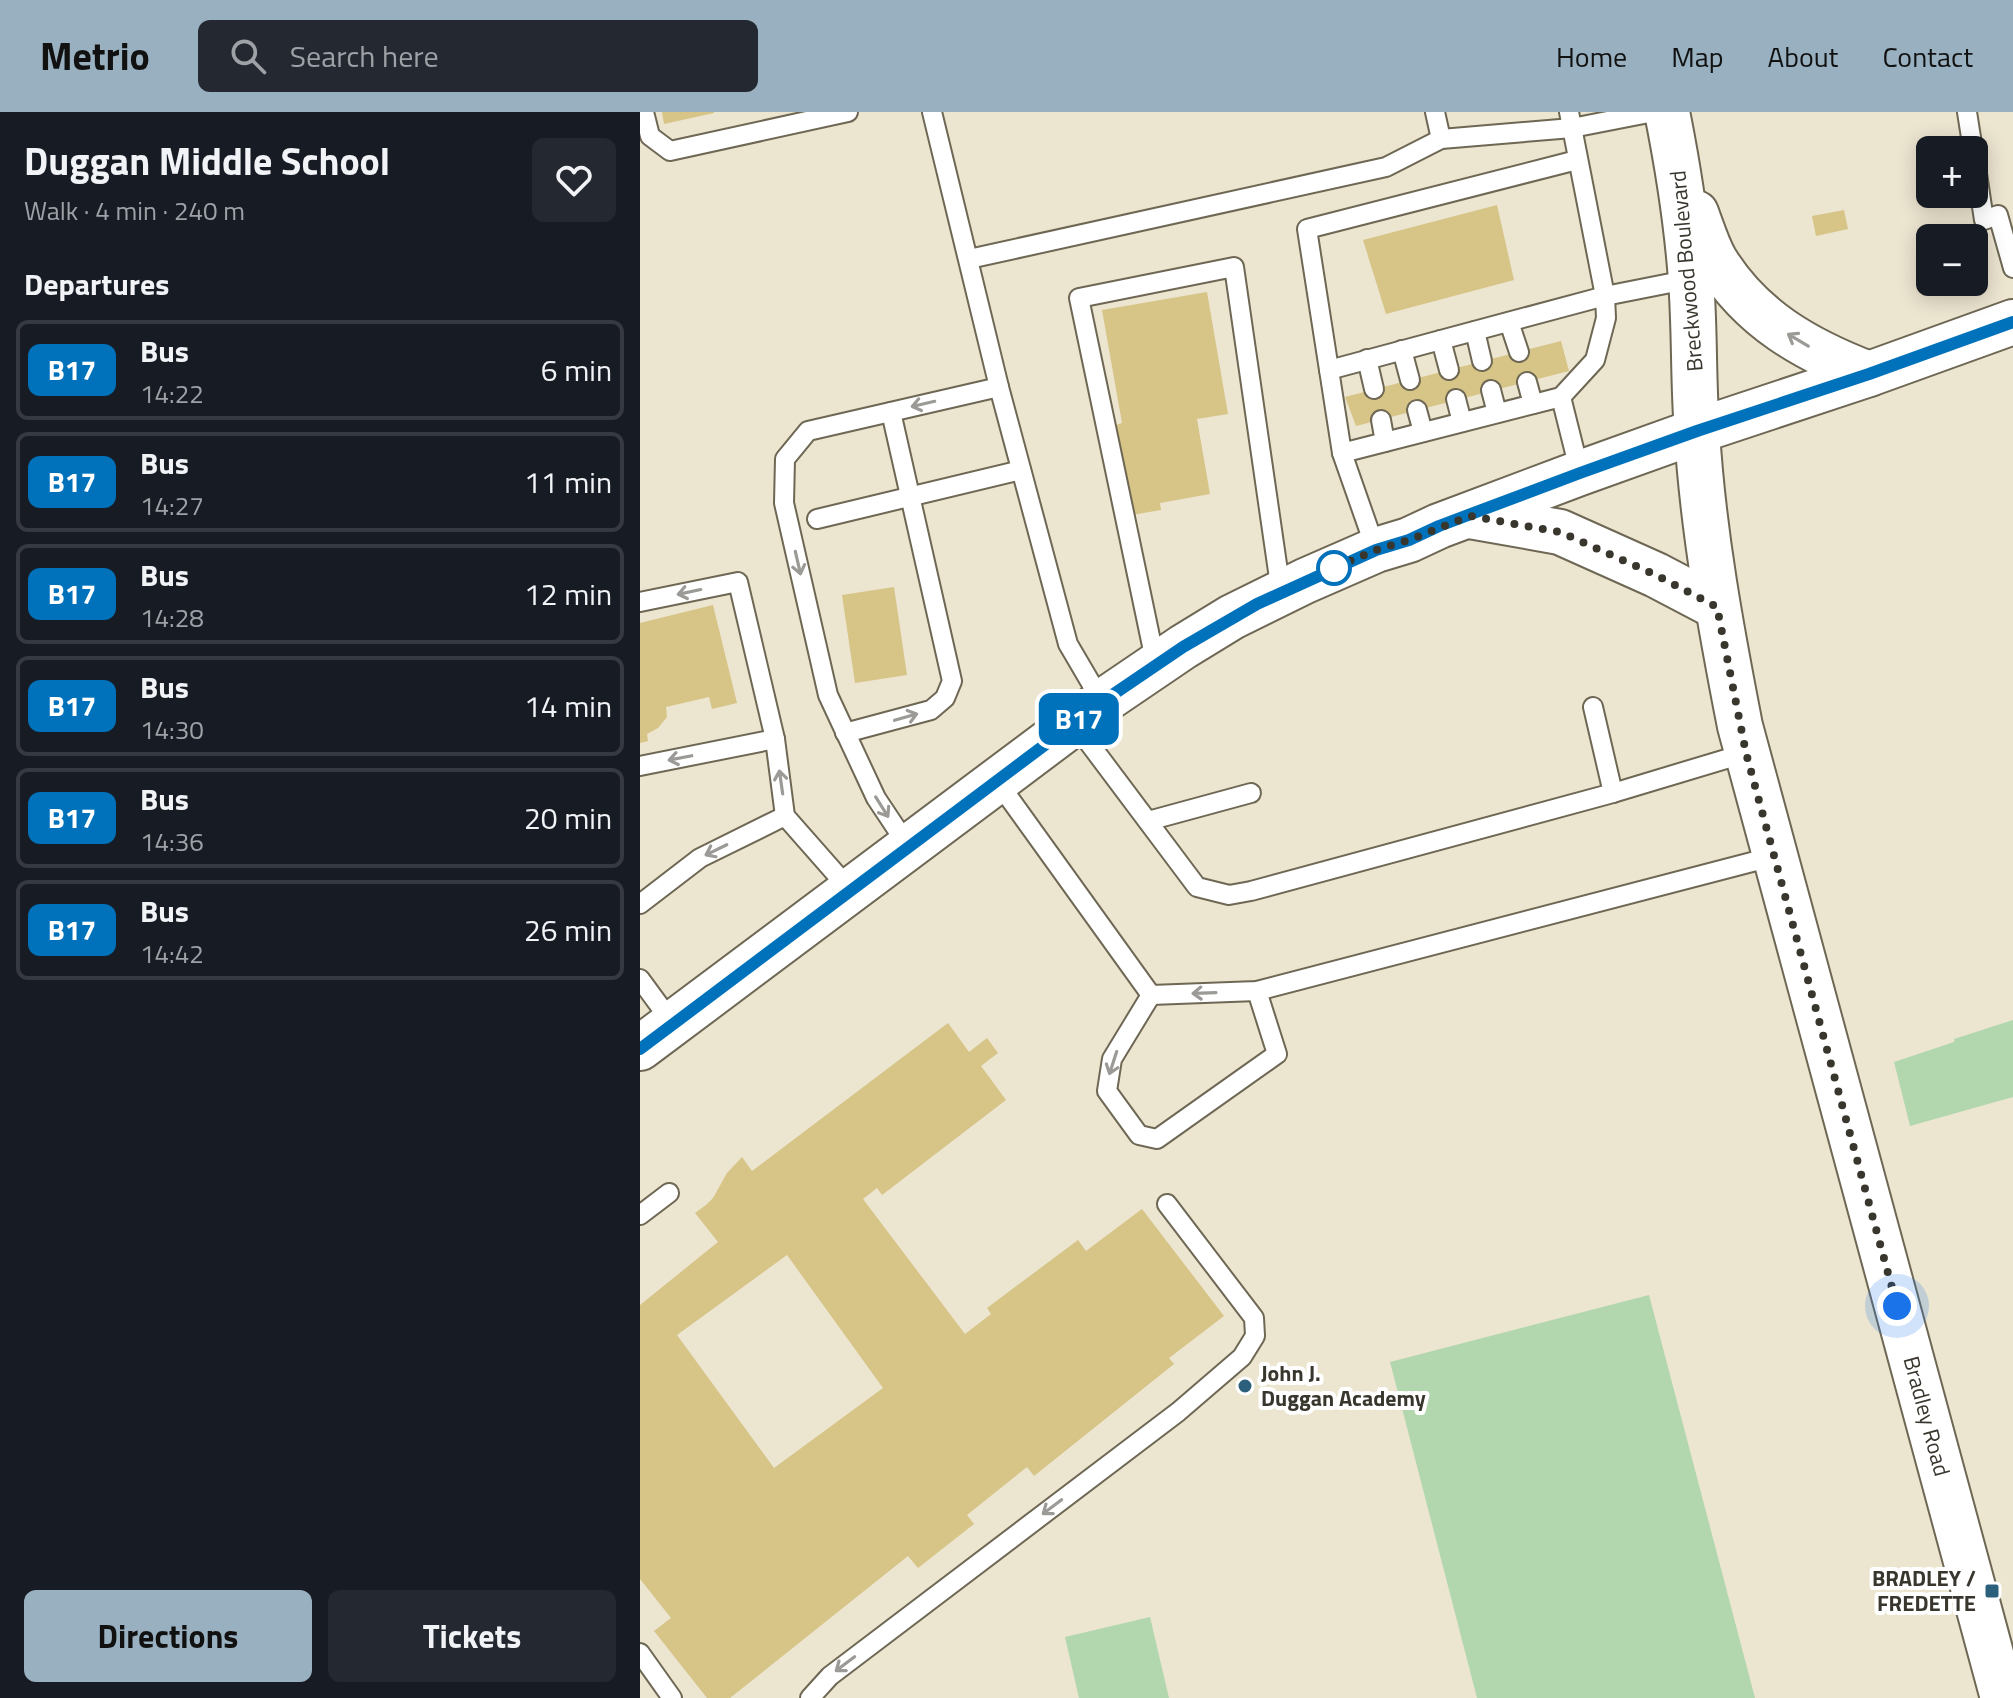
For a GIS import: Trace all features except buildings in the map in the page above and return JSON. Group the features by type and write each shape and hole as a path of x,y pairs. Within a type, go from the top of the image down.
{"main road":[{"name":"Breckwood Boulevard","path":"1667,112 1691,279 1697,431"},
{"path":"1677,167 1714,259 1750,306 1809,347 1869,374"},
{"path":"656,1036 1088,712 1208,631 1281,592 1376,550 1580,473 2013,322"},
{"name":"Bradley Road","path":"1697,431 1717,607 1746,753 2004,1675"},
{"path":"1470,516 1560,532 1656,575 1717,607"}],"lane":[{"path":"644,112 650,136 670,151 848,112"},
{"path":"932,112 999,387 1088,712 1148,821 1197,887 1229,895 1266,887 1613,793 1746,753"},
{"path":"1435,112 1441,139"},
{"path":"969,259 1386,167 1441,139 1570,120 1654,112"},
{"path":"1967,112 1971,136"},
{"path":"1342,453 1561,397 1595,360 1606,318 1605,296 1570,120"},
{"path":"1376,550 1342,453 1307,229 1577,160"},
{"path":"1982,208 1984,220 2006,212 2013,268"},
{"path":"1156,665 1079,298 1234,267 1281,592"},
{"path":"1329,370 1605,296 1691,279"},
{"path":"1509,322 1519,352"},
{"path":"1475,331 1482,361"},
{"path":"1441,340 1449,370"},
{"path":"1402,350 1410,380"},
{"path":"1367,359 1374,389"},
{"path":"1527,382 1533,404"},
{"path":"909,847 876,798 828,695 784,503 785,459 808,431 999,387"},
{"path":"1491,390 1497,413"},
{"path":"1561,397 1580,473"},
{"path":"1456,399 1462,422"},
{"path":"1417,410 1423,432"},
{"path":"845,733 931,710 945,698 952,681 891,412"},
{"path":"1381,420 1385,442"},
{"path":"817,519 1021,470"},
{"path":"640,602 738,582 775,739 785,816 851,891"},
{"path":"1593,707 1613,793"},
{"path":"640,766 775,739"},
{"path":"997,781 1151,995"},
{"path":"1148,821 1251,793"},
{"path":"640,904 700,858 785,816"},
{"path":"1151,995 1257,991 1775,856"},
{"path":"640,979 656,1036"},
{"path":"1151,995 1112,1059 1107,1091 1139,1135 1157,1139 1277,1054 1257,991"},
{"path":"640,1215 669,1193"},
{"path":"810,1698 830,1676 1178,1412 1242,1357 1255,1336 1254,1318 1167,1204"},
{"path":"640,1653 672,1698"}],"green space":[{"path":"2013,1020 2013,1097 1910,1126 1894,1062"},
{"path":"1649,1295 1755,1698 1477,1698 1390,1362"},
{"path":"1150,1617 1169,1698 1079,1698 1065,1637"}],"bus line":[{"name":"B17","path":"640,1049 1102,702 1208,631 1257,604 1376,550 1580,473 2013,322"}],"place":[{"name":"John J. Duggan Academy","path":"1245,1386"},
{"name":"BRADLEY / FREDETTE","path":"1992,1591"}],"route":[{"path":"1334,568 1329,570 1470,516 1560,532 1656,575 1717,607 1746,753 1897,1306"}]}
